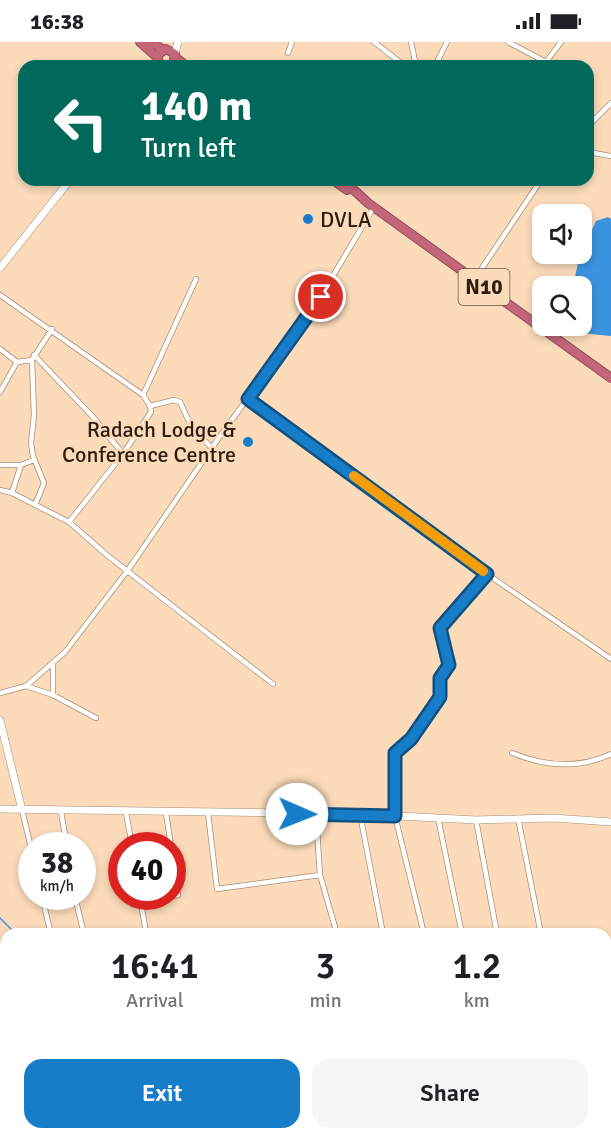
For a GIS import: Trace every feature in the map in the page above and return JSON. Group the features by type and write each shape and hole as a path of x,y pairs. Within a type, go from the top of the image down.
{"highway":[{"path":"140,42 161,56 175,60"},
{"path":"151,42 161,56"},
{"name":"N10","path":"343,186 611,378"},
{"name":"N10","path":"350,186 357,194"}],"street":[{"path":"175,60 178,42"},
{"path":"288,53 291,42"},
{"path":"374,42 397,60"},
{"path":"411,42 415,60"},
{"path":"438,60 447,42"},
{"path":"508,42 537,60"},
{"path":"547,60 561,42"},
{"path":"594,120 611,103"},
{"path":"594,153 611,156"},
{"path":"0,268 65,186"},
{"path":"474,280 537,186"},
{"path":"0,693 26,686 65,652 128,570 212,448 312,311 374,207"},
{"path":"143,395 196,279"},
{"path":"0,295 52,329 143,395 150,406 151,412 123,454 69,522"},
{"path":"35,505 44,483 34,460 31,443 34,415 33,357 52,329"},
{"path":"0,349 17,362"},
{"path":"0,392 17,362 33,357"},
{"path":"33,357 93,417 123,454"},
{"path":"248,399 487,574 611,660"},
{"path":"150,406 174,400 180,402 192,429 212,448"},
{"path":"0,465 21,465 34,460"},
{"path":"12,493 21,465"},
{"path":"0,490 12,493 69,522 273,684"},
{"path":"423,928 395,816 395,753 411,739 440,697 440,678 449,665 440,628 487,574"},
{"path":"53,664 53,695"},
{"path":"26,686 53,695 96,718"},
{"path":"0,720 27,832"},
{"path":"512,753 543,763 558,764 591,761 611,754"},
{"path":"0,809 61,812 360,814 476,820 518,818 611,822"},
{"path":"61,812 65,832"},
{"path":"126,812 130,832"},
{"path":"165,813 168,832"},
{"path":"208,813 218,889 320,875"},
{"path":"316,814 320,875 335,928"},
{"path":"360,814 382,928"},
{"path":"438,818 461,928"},
{"path":"518,818 540,928"},
{"path":"476,820 496,928"},
{"path":"45,910 50,928"},
{"path":"78,910 83,928"},
{"path":"143,910 145,928"}],"water":[{"path":"608,217 611,219 611,336 592,334 592,276 575,276 578,264 592,264 592,230 596,221"}],"waterway":[{"path":"0,918 10,928"}],"slow traffic":[{"path":"354,476 483,571"}],"place":[{"name":"DVLA","path":"308,219"},
{"name":"Radach Lodge & Conference Centre","path":"248,442"}],"route":[{"path":"297,814 395,816 395,753 416,733 427,712 440,697 440,678 449,665 440,628 487,574 248,399 321,297"}]}
